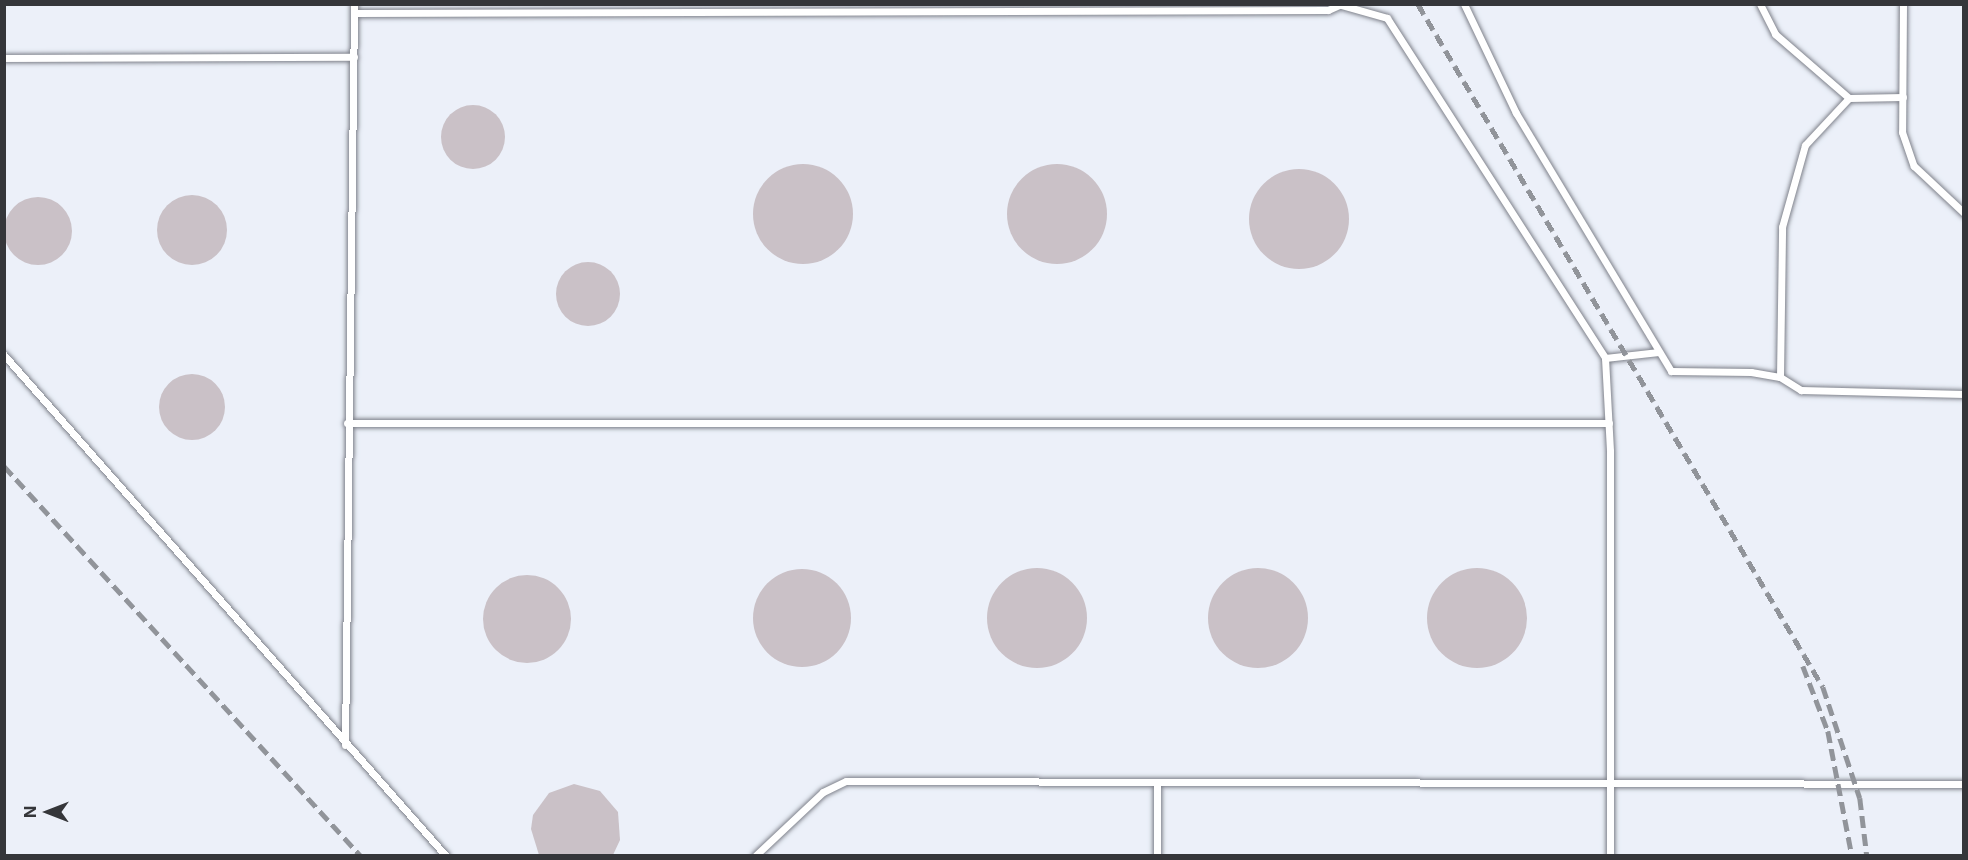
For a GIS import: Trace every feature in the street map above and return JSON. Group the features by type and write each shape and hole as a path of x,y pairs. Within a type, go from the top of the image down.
{"lane":[{"path":"345,745 347,423 354,4"},
{"path":"1464,4 1516,113 1671,371 1751,372 1780,377 1801,390 1964,394"},
{"path":"1760,4 1775,34 1849,98 1903,97"},
{"path":"1903,4 1902,132 1914,166 1964,213"},
{"path":"354,13 1328,10 1338,5 1387,18 1605,358 1609,423 1610,855"},
{"path":"4,58 354,57"},
{"path":"1780,377 1782,227 1805,145 1849,98"},
{"path":"1605,358 1659,352"},
{"path":"4,355 345,745 446,855"},
{"path":"347,423 1609,423"},
{"path":"755,855 824,792 846,781 1610,785 1964,784"},
{"path":"1157,782 1157,855"}],"building":[{"path":"473,105 485,107 496,114 503,125 505,137 503,149 496,160 485,167 473,169 461,167 450,160 443,149 441,137 443,125 450,114 461,107"},
{"path":"803,164 822,168 838,179 849,195 853,214 849,233 838,249 822,260 803,264 784,260 768,249 757,233 753,214 757,195 768,179 784,168"},
{"path":"1057,164 1076,168 1092,179 1103,195 1107,214 1103,233 1092,249 1076,260 1057,264 1038,260 1022,249 1011,233 1007,214 1011,195 1022,179 1038,168"},
{"path":"1299,169 1318,173 1334,184 1345,200 1349,219 1345,238 1334,254 1318,265 1299,269 1280,265 1264,254 1253,238 1249,219 1253,200 1264,184 1280,173"},
{"path":"192,195 205,198 217,205 224,217 227,230 224,243 217,255 205,262 192,265 179,262 167,255 160,243 157,230 160,217 167,205 179,198"},
{"path":"45,197 57,203 66,212 72,224 70,244 62,255 45,265 31,265 14,255 6,244 4,224 14,207 25,199"},
{"path":"588,262 600,264 611,271 618,282 620,294 618,306 611,317 600,324 588,326 576,324 565,317 558,306 556,294 558,282 565,271 576,264"},
{"path":"192,374 205,376 220,389 225,407 223,420 210,435 192,440 179,438 164,425 159,407 161,394 174,379"},
{"path":"1037,568 1056,572 1072,583 1083,599 1087,618 1083,637 1072,653 1056,664 1037,668 1018,664 1002,653 991,637 987,618 991,599 1002,583 1018,572"},
{"path":"1258,568 1277,572 1293,583 1304,599 1308,618 1304,637 1293,653 1277,664 1258,668 1239,664 1223,653 1212,637 1208,618 1212,599 1223,583 1239,572"},
{"path":"1477,568 1496,572 1512,583 1523,599 1527,618 1523,637 1512,653 1496,664 1477,668 1458,664 1442,653 1431,637 1427,618 1431,599 1442,583 1458,572"},
{"path":"802,569 821,572 837,583 848,599 851,618 848,637 837,653 821,664 802,667 783,664 767,653 756,637 753,618 756,599 767,583 783,572"},
{"path":"527,575 544,578 558,588 568,602 571,619 568,636 558,650 544,660 527,663 510,660 496,650 486,636 483,619 486,602 496,588 510,578"},
{"path":"574,784 600,791 618,812 620,840 613,855 539,855 531,829 533,815 549,793"}],"railway":[{"path":"1418,4 1823,687 1860,798 1867,856"},
{"path":"4,466 361,856"},
{"path":"1803,666 1828,731 1852,856"}]}
